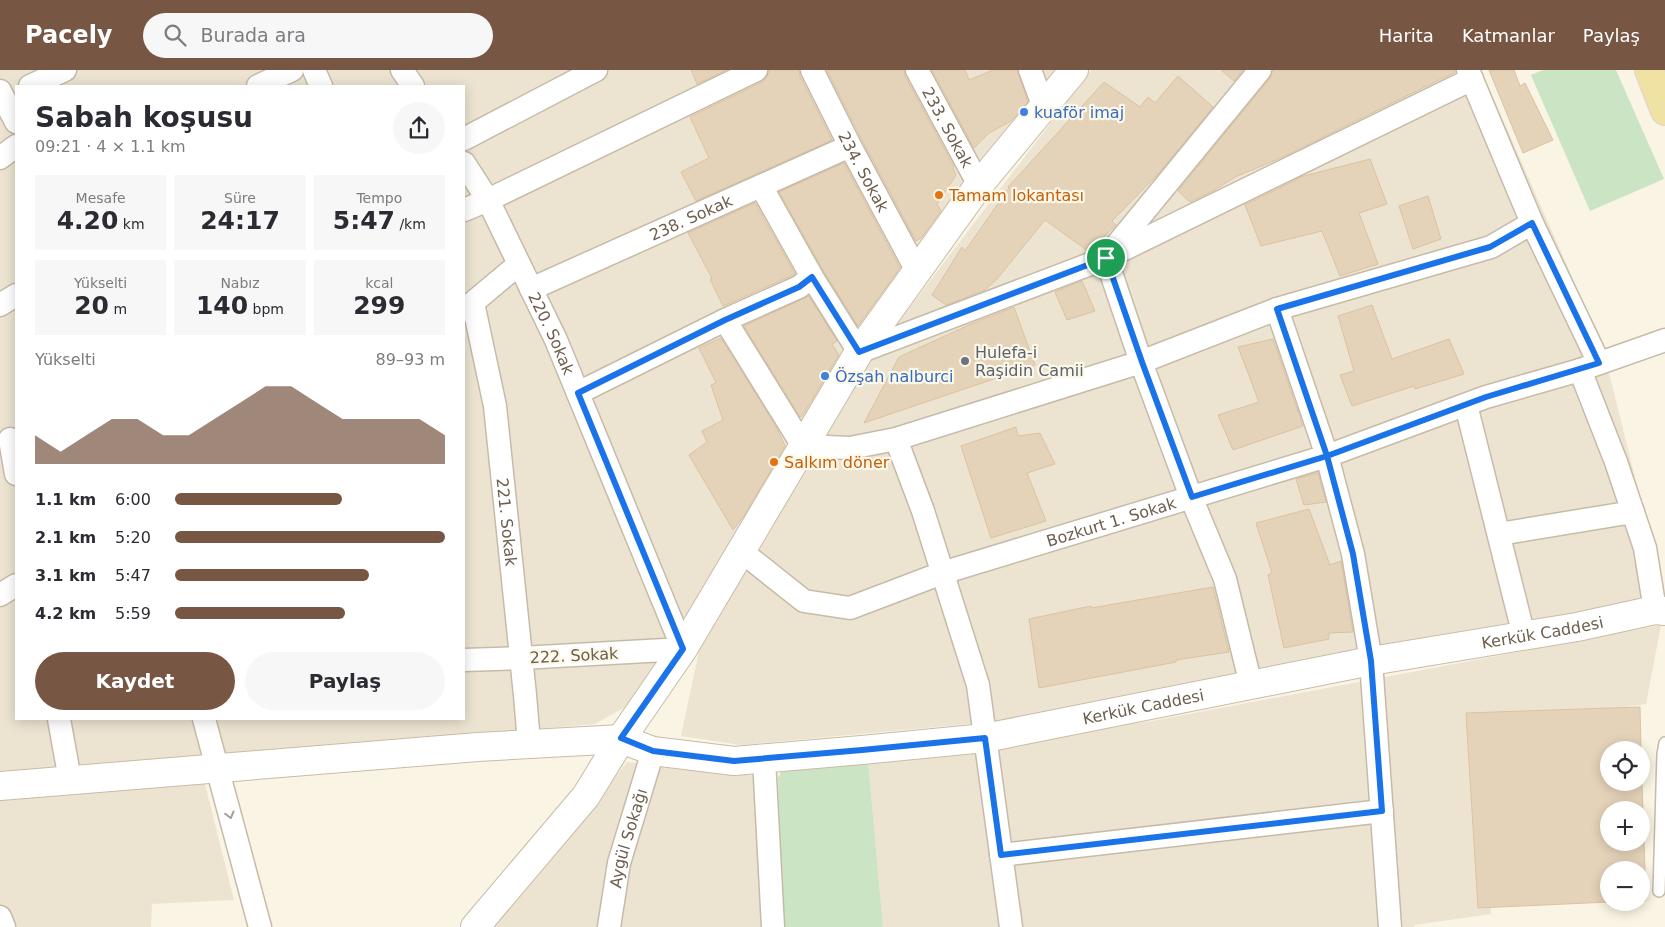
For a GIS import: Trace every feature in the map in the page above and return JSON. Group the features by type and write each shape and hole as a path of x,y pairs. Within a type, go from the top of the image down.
{"main road":[{"path":"1650,70 1665,111"}],"street":[{"path":"32,85 65,70"},
{"path":"260,85 292,70"},
{"path":"314,70 321,85"},
{"path":"402,70 412,85"},
{"path":"465,138 596,70"},
{"path":"465,210 756,70"},
{"name":"234. Sokak","path":"812,70 850,146 917,271"},
{"name":"233. Sokak","path":"917,70 979,185"},
{"path":"1030,70 1043,106"},
{"path":"475,927 586,796 621,738 683,649 859,352 979,185 1074,70"},
{"path":"1106,258 1260,70"},
{"path":"859,352 1106,258 1470,74 1589,366 1616,462 1645,548 1660,610"},
{"path":"7,94 15,119"},
{"name":"238. Sokak","path":"531,289 850,146"},
{"path":"0,158 15,147"},
{"name":"220. Sokak","path":"465,165 488,200 556,340 683,649"},
{"path":"761,186 812,277 859,352"},
{"path":"803,446 850,448 896,439 1142,362 1277,309 1490,247 1532,223"},
{"path":"1106,258 1192,497 1225,579 1251,685"},
{"path":"468,306 519,264"},
{"path":"578,393 725,320 799,287 812,277"},
{"path":"0,305 15,296"},
{"name":"221. Sokak","path":"468,306 495,406 529,743"},
{"path":"1277,309 1327,456 1353,554 1371,661 1390,927"},
{"path":"725,320 803,446"},
{"name":"Bozkurt 1. Sokak","path":"741,551 804,601 850,608 942,573 1327,456 1466,405 1665,340"},
{"path":"1466,405 1524,636"},
{"path":"896,439 923,511 978,685 1011,927"},
{"path":"9,440 15,469"},
{"path":"1499,534 1633,512"},
{"path":"0,595 15,586"},
{"name":"Kerkük Caddesi","path":"621,738 653,751 734,761 985,738 1371,661 1524,636 1660,610"},
{"name":"222. Sokak","path":"465,660 683,649"},
{"path":"59,720 70,780"},
{"path":"204,720 260,927"},
{"path":"0,786 529,743 621,738"},
{"name":"Aygül Sokağı","path":"609,927 619,863 653,751"},
{"path":"764,759 772,927"},
{"path":"1001,855 1382,811"},
{"path":"0,917 4,927"}],"lane":[{"path":"1659,891 1663,754 1665,743"}],"shaded area":[{"path":"0,70 1067,70 636,701 595,724 0,775"},
{"path":"1091,70 1481,70 1602,345 1665,598 1408,640 1000,721 741,745 681,736 699,651 868,362"},
{"path":"1661,625 1646,704 1478,727 1491,914 1414,925 1414,927 883,927 868,760 1152,721"},
{"path":"627,762 778,778 783,927 494,927"},
{"path":"204,780 234,900 152,904 151,927 0,927 0,795"}],"green space":[{"path":"1543,70 1616,70 1664,179 1590,211 1531,75"},
{"path":"868,760 883,927 783,927 778,778 782,770"}],"building":[{"path":"691,70 726,70 697,84"},
{"path":"769,70 799,70 800,76 832,140 696,201 681,172 709,158 690,117 762,82 767,77"},
{"path":"827,70 904,70 905,76 954,167 956,175 937,204 941,211 922,237 916,241 862,140"},
{"path":"932,70 965,70 969,80 993,70 1017,70 1028,102 1011,121 989,133 974,148"},
{"path":"1221,70 1243,70 1234,81"},
{"path":"1273,70 1455,70 1455,72 1283,157 1235,177 1213,191 1190,202 1178,191 1270,78"},
{"path":"1489,70 1514,70 1520,86 1525,83 1553,140 1523,153"},
{"path":"1178,76 1213,107 1159,173 1112,221 1116,225 1090,250 1088,251 1045,220 997,279 985,290 946,305 932,295 962,247 965,251 1008,187 1104,82 1140,107 1148,97 1155,103"},
{"path":"1370,159 1387,204 1359,213 1378,264 1340,276 1322,231 1261,246 1245,205 1304,176"},
{"path":"844,163 900,268 858,326 823,270 779,192"},
{"path":"1428,196 1441,239 1413,249 1399,206"},
{"path":"755,203 795,274 723,306 710,279 712,278 688,233"},
{"path":"1082,281 1095,311 1067,320 1055,292"},
{"path":"809,296 837,341 832,344 839,355 800,417 744,326"},
{"path":"1372,305 1392,359 1449,339 1464,374 1415,389 1414,386 1352,406 1340,375 1354,371 1338,316"},
{"name":"Hulefa-i Raşidin Camii","path":"1014,307 1035,365 864,423 899,357 971,324"},
{"path":"721,338 777,428 785,446 744,516 733,530 689,455 707,442 702,431 723,420 711,385 716,383 699,348"},
{"path":"1273,339 1303,426 1233,450 1218,415 1259,402 1238,347"},
{"path":"1016,427 1018,436 1040,433 1055,464 1027,473 1046,521 991,538 961,446"},
{"path":"1318,473 1326,502 1304,505 1296,479"},
{"path":"1309,509 1330,565 1341,561 1353,632 1329,633 1329,639 1284,648 1268,575 1272,573 1256,523"},
{"path":"1213,587 1229,652 1176,660 1176,662 1039,688 1029,619 1091,606 1091,608"},
{"path":"1640,707 1641,741 1600,741 1600,791 1642,791 1643,801 1600,801 1600,851 1644,851 1645,861 1600,861 1600,902 1478,908 1466,713"}],"place":[{"name":"kuaför imaj","path":"1024,112"},
{"name":"Tamam lokantası","path":"939,195"},
{"name":"Hulefa-i Raşidin Camii","path":"965,361"},
{"name":"Özşah nalburci","path":"825,376"},
{"name":"Salkım döner","path":"774,462"}],"route":[{"path":"1106,258 859,352 812,277 799,287 725,320 578,393 683,649 621,738 653,751 734,761 985,738 1001,855 1382,811 1371,661 1353,554 1327,456 1277,309 1490,247 1532,223 1599,363 1486,397 1327,456 1192,497 1106,258"}]}
